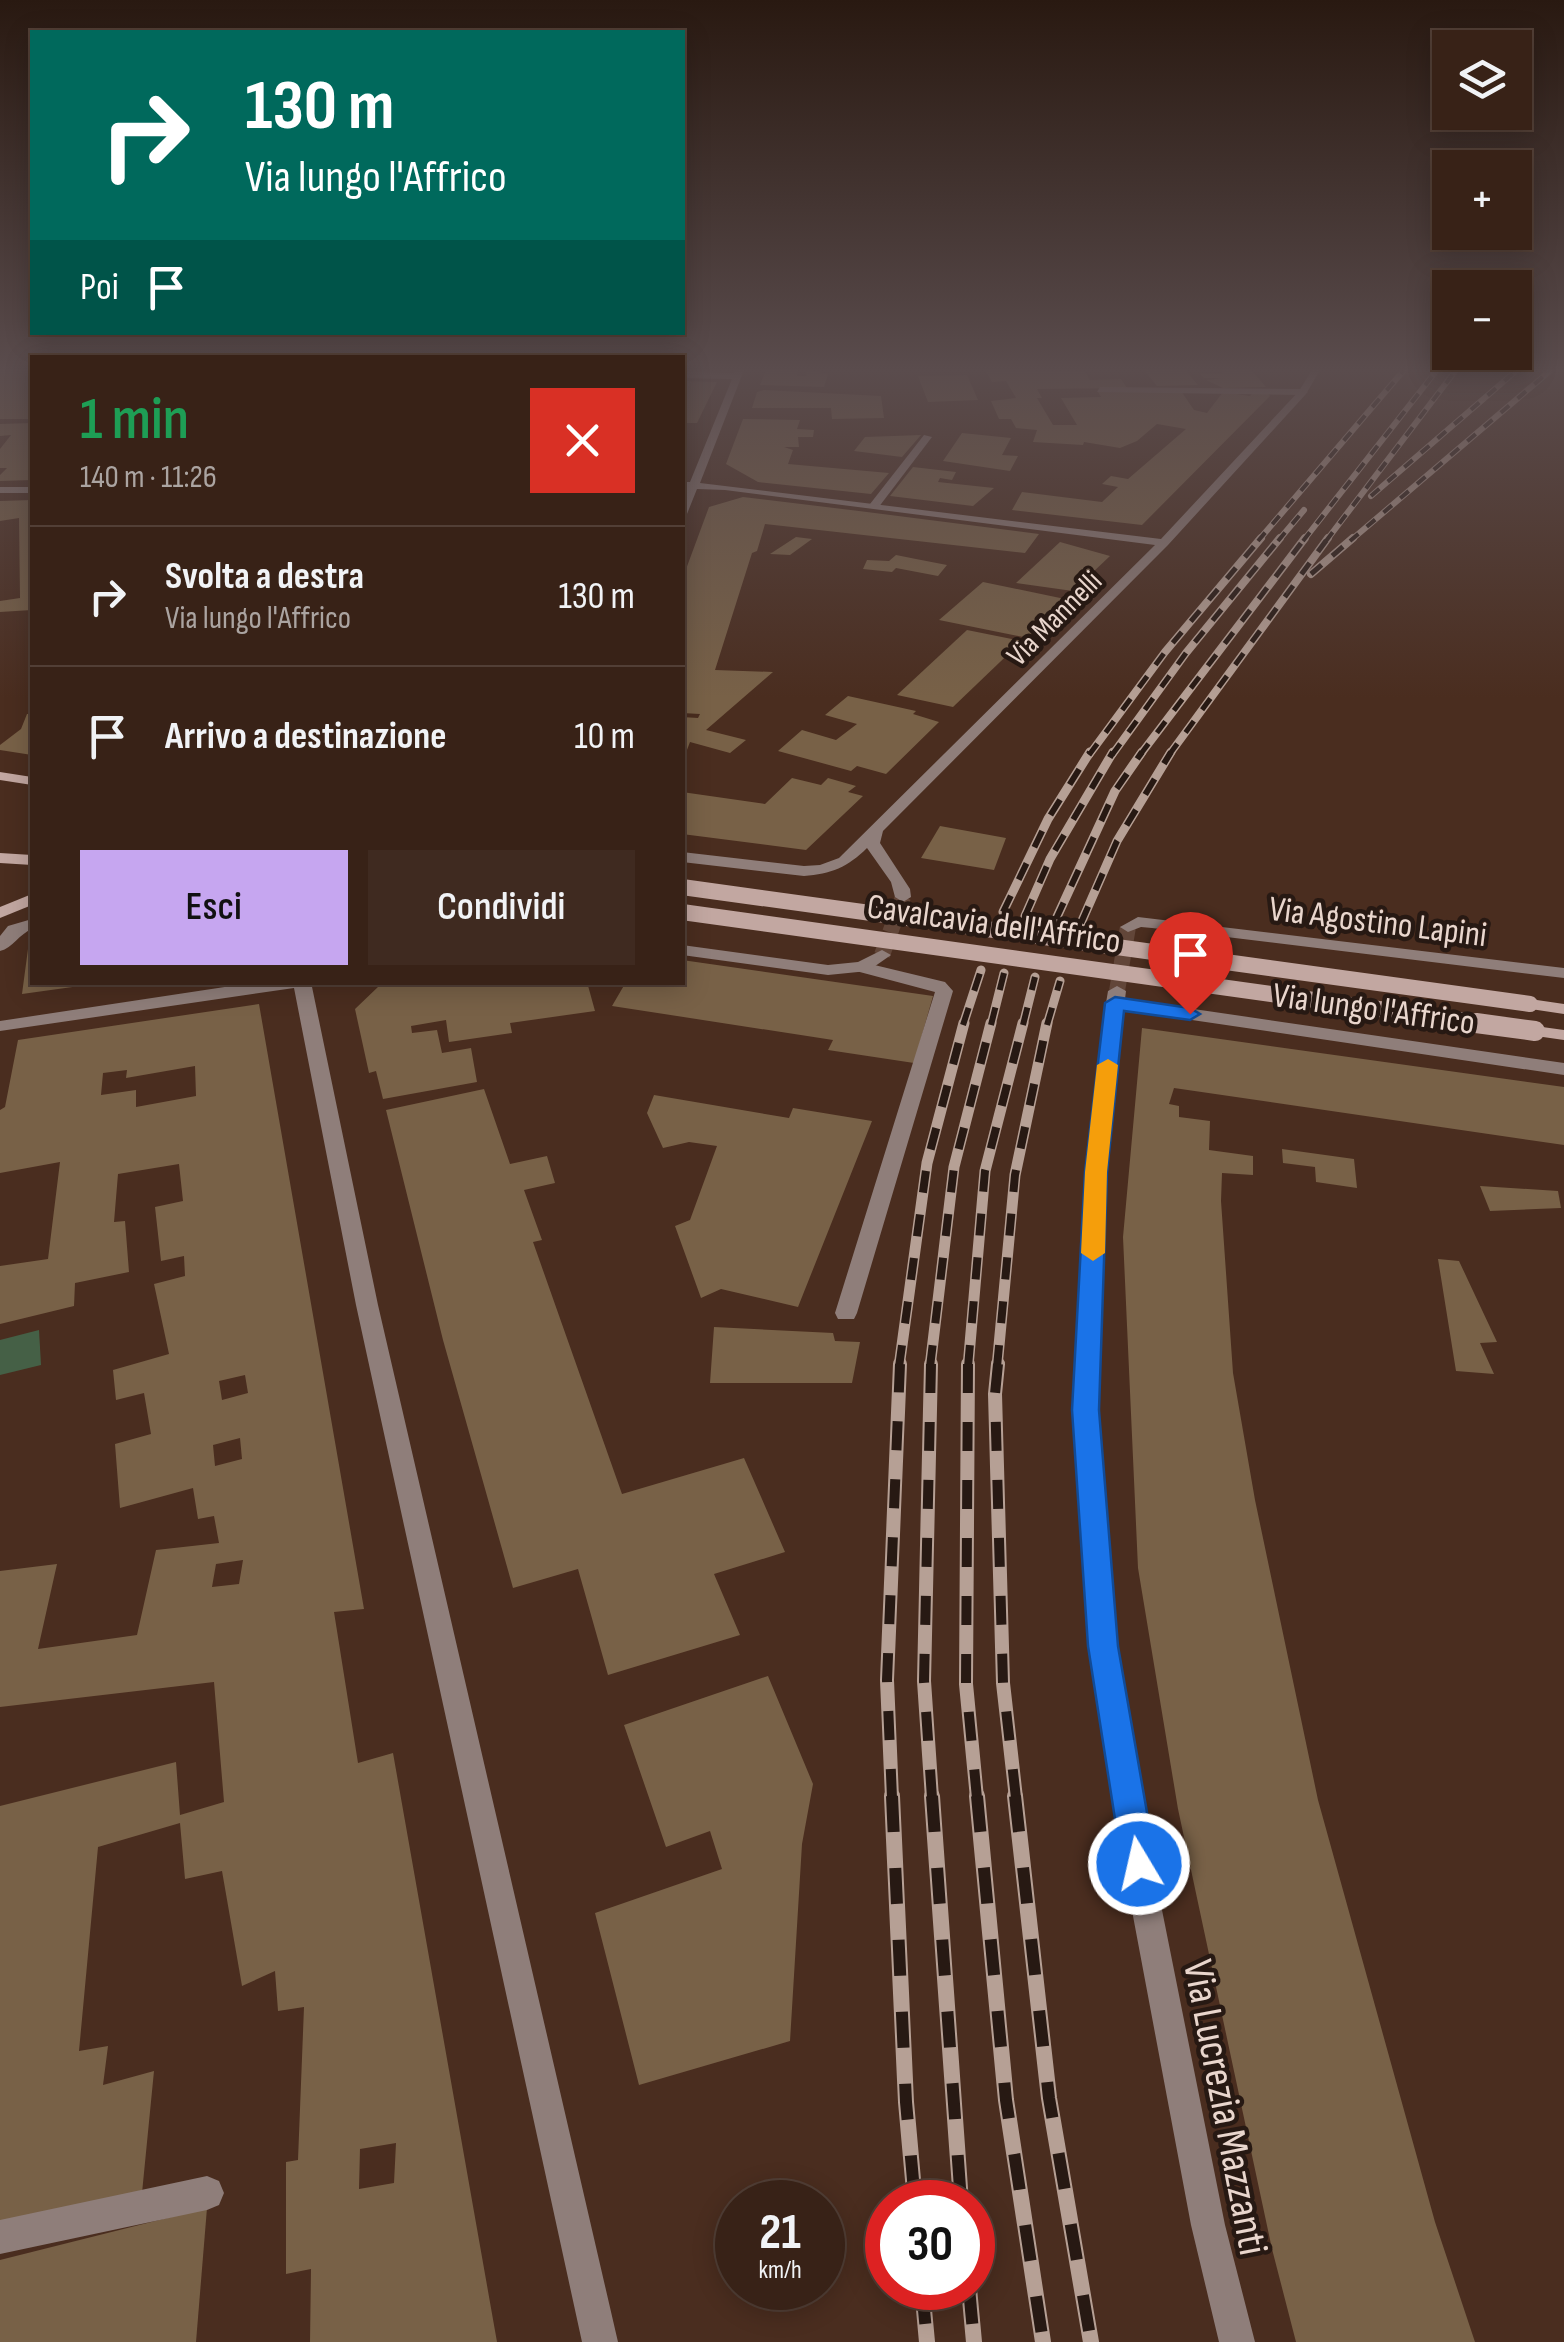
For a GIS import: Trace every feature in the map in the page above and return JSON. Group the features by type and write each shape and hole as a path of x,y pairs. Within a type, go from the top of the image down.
{"street":[{"path":"874,506 895,479"},
{"name":"Via Mannelli","path":"876,832 1223,479"},
{"path":"688,485 1164,543"},
{"path":"0,490 30,490"},
{"path":"0,776 30,781"},
{"path":"685,856 814,871 845,860 876,832"},
{"path":"876,832 872,843 875,852 903,886 903,898"},
{"path":"0,858 30,860"},
{"name":"Cavalcavia dell'Affrico","path":"685,886 1564,1008"},
{"path":"0,913 30,900"},
{"name":"Cavalcavia dell'Affrico","path":"685,912 1564,1035"},
{"name":"Via Agostino Lapini","path":"1128,927 1138,922 1564,973"},
{"path":"0,946 14,930 30,925"},
{"path":"685,950 828,970 862,967 939,986 944,991 846,1313"},
{"path":"862,967 882,955"},
{"path":"0,1026 280,985"},
{"path":"301,985 367,1306 600,2342"},
{"name":"Via lungo l'Affrico","path":"1116,997 1564,1069"},
{"name":"Via Lucrezia Mazzanti","path":"1116,997 1096,1172 1086,1410 1103,1646 1145,1900 1208,2225 1237,2342"},
{"path":"0,2236 208,2193"}],"green space":[{"path":"39,1330 41,1365 0,1375 0,1340"}],"building":[{"path":"753,479 884,479 871,494"},
{"path":"903,479 939,479 938,482 994,488 973,506 890,496"},
{"path":"1107,479 1187,479 1142,525 1012,510 1022,492 1102,502 1118,487 1102,484"},
{"path":"743,497 1039,534 1025,553 765,524 715,670 773,672 706,730 746,740 730,753 690,742 685,755 685,717 698,718 700,714 685,713 685,572 709,507"},
{"path":"30,500 30,610 0,612 0,601 20,598 19,518 0,521 0,501"},
{"path":"796,537 812,539 790,555 770,554"},
{"path":"1060,542 1110,556 1073,591 1016,583"},
{"path":"896,555 947,565 938,576 896,568 892,572 863,569 867,560 889,561"},
{"path":"983,582 1065,599 1028,638 939,620"},
{"path":"967,630 1022,641 953,707 897,695"},
{"path":"848,696 916,711 913,714 939,722 886,774 857,766 851,771 778,751 802,730 836,740 857,724 825,715"},
{"path":"30,714 30,755 0,750 0,745 21,729"},
{"path":"792,778 821,785 828,778 856,786 848,792 863,796 806,850 685,834 685,792 765,804"},
{"path":"940,826 1006,838 994,870 921,858"},
{"path":"30,934 30,985 87,985 22,994"},
{"path":"685,960 933,996 914,1063 828,1050 833,1040 612,1006 624,985 685,985"},
{"path":"588,985 595,1011 510,1023 512,1033 449,1042 446,1020 411,1026 412,1033 437,1030 442,1053 471,1048 477,1082 383,1099 376,1071 369,1073 355,1009 379,986"},
{"path":"259,1004 364,1609 334,1612 358,1763 393,1753 497,2342 310,2342 311,2269 286,2274 286,2162 298,2160 304,2007 278,2011 275,1971 242,1986 222,1871 185,1879 180,1823 98,1847 79,2051 108,2046 103,2085 154,2071 142,2193 0,2223 0,1806 176,1762 180,1815 224,1802 214,1682 0,1707 0,1571 57,1564 38,1649 137,1635 156,1550 219,1543 214,1516 198,1519 193,1488 120,1508 115,1444 151,1434 144,1393 116,1400 113,1370 169,1354 154,1284 185,1276 184,1256 161,1261 155,1207 183,1201 179,1164 118,1174 114,1222 125,1221 129,1272 75,1283 74,1306 0,1324 0,1266 48,1259 60,1162 0,1173 0,1110 5,1107 18,1040","holes":["195,1066 196,1096 136,1107 136,1090 101,1095 103,1073 127,1070 126,1078","245,1375 248,1393 222,1400 219,1381","240,1438 242,1459 215,1466 213,1445","243,1560 239,1584 212,1587 216,1564","396,2143 394,2183 359,2189 360,2149"]},
{"path":"1142,1028 1564,1087 1564,1145 1174,1088 1169,1104 1179,1106 1179,1117 1210,1121 1209,1150 1253,1156 1253,1175 1222,1173 1221,1201 1233,1373 1255,1500 1318,1800 1435,2222 1475,2342 1296,2342 1272,2249 1178,1809 1138,1568 1123,1237"},
{"path":"484,1089 510,1164 547,1156 555,1183 524,1190 542,1240 533,1242 622,1494 744,1458 785,1552 714,1574 740,1635 608,1675 578,1569 513,1588 443,1340 386,1110"},
{"path":"654,1095 789,1118 793,1108 872,1121 798,1307 721,1289 701,1298 675,1226 690,1220 717,1146 689,1142 663,1148 647,1113"},
{"path":"1282,1149 1354,1159 1357,1188 1316,1182 1315,1167 1283,1163"},
{"path":"1480,1186 1558,1191 1561,1208 1490,1211"},
{"path":"1438,1259 1459,1261 1497,1342 1480,1343 1494,1374 1456,1371"},
{"path":"714,1327 833,1333 835,1341 860,1342 852,1383 710,1383"},
{"path":"768,1676 813,1784 802,1844 790,2041 639,2085 595,1913 722,1869 710,1831 666,1847 624,1725"},
{"path":"207,2208 196,2342 0,2342 0,2260"}],"tunnel":[{"path":"882,955 903,897"},
{"path":"1117,991 1128,927"}],"railway":[{"path":"1258,541 1311,479"},
{"path":"1303,541 1351,479"},
{"path":"1326,541 1373,479"},
{"path":"1371,496 1390,479"},
{"path":"1350,541 1423,479"},
{"path":"1278,541 1304,510"},
{"path":"1089,755 1165,652 1261,538"},
{"path":"1112,755 1186,653 1280,538"},
{"path":"1140,755 1305,538"},
{"path":"1170,754 1328,538"},
{"path":"1311,574 1353,538"},
{"path":"1003,912 1048,819 1090,752"},
{"path":"1025,916 1050,859 1113,752"},
{"path":"1056,919 1115,791 1142,752"},
{"path":"1081,923 1117,841 1170,754"},
{"path":"963,1025 981,970"},
{"path":"991,1025 1004,973"},
{"path":"1023,1025 1035,977"},
{"path":"1047,1025 1060,981"},
{"path":"899,1367 927,1163 964,1023"},
{"path":"930,1367 954,1167 991,1023"},
{"path":"968,1367 985,1171 1023,1023"},
{"path":"997,1367 1015,1175 1047,1023"},
{"path":"892,1798 887,1680 900,1364"},
{"path":"931,1364 924,1681 932,1798"},
{"path":"968,1364 966,1684 977,1798"},
{"path":"998,1364 995,1394 1003,1683 1016,1798"},
{"path":"892,1796 913,2180"},
{"path":"932,1796 959,2180"},
{"path":"977,1796 1006,2100 1043,2342"},
{"path":"1015,1796 1049,2098 1091,2342"},
{"path":"924,2310 927,2342"},
{"path":"971,2310 974,2342"}],"slow traffic":[{"path":"1093,1253 1096,1172 1108,1065"}],"route":[{"path":"1139,1864 1103,1646 1086,1410 1096,1172 1115,1003 1190,1014"}]}
